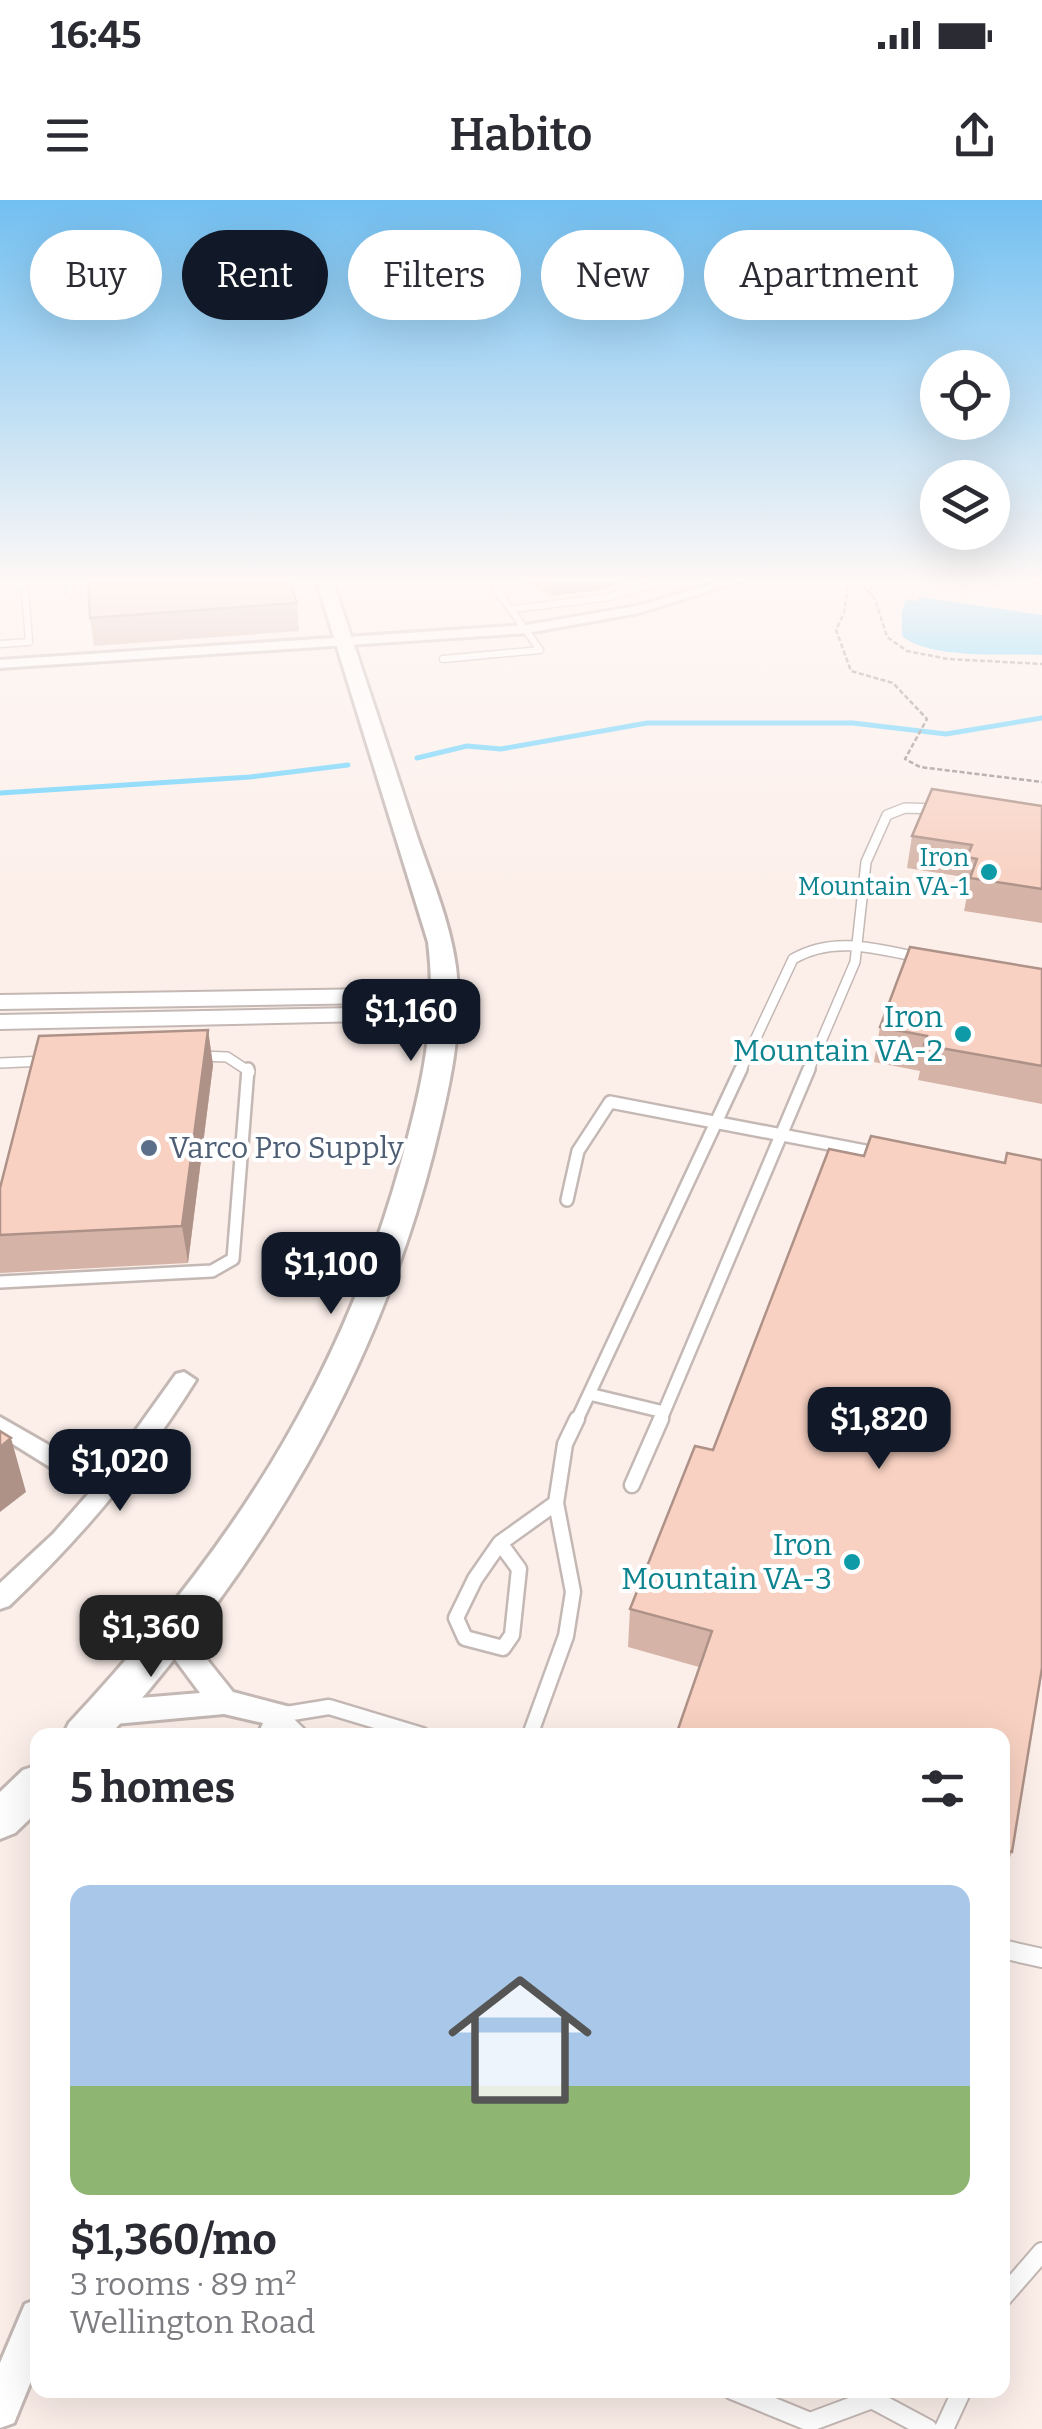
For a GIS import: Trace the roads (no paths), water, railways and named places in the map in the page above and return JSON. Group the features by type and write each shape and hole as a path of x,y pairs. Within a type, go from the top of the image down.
{"main road":[{"path":"94,1724 171,1635 262,1507 322,1406 359,1332 406,1197 438,1078 448,1007 440,942 357,683"},
{"path":"0,1820 30,1791"}],"street":[{"path":"0,1002 375,996 448,1007"},
{"path":"0,1022 371,1016 448,1007"},
{"path":"0,1599 62,1540 106,1490 184,1380"},
{"path":"0,1424 106,1490"},
{"path":"171,1635 224,1702 284,1728"},
{"path":"94,1724 224,1702"},
{"path":"0,2409 30,2336"}],"lane":[{"path":"632,1485 860,948 866,862 887,815 894,810 921,806 956,812"},
{"path":"533,1728 566,1636 573,1592 556,1503 564,1444 794,959 820,944 933,960"},
{"path":"0,1282 212,1270 233,1259 250,1072 241,1061 222,1056 184,1056"},
{"path":"0,1062 58,1060"},
{"path":"566,1200 578,1151 610,1102 894,1156"},
{"path":"589,1394 664,1412"},
{"path":"500,1542 519,1569 512,1635 504,1648 465,1638 456,1618 477,1569 510,1528 556,1503"},
{"path":"284,1728 328,1707 398,1728"},
{"path":"1010,1951 1042,1958"},
{"path":"1010,2289 1042,2252"},
{"path":"752,2398 810,2422 861,2398"},
{"path":"876,2398 928,2429"},
{"path":"944,2429 958,2398"}],"waterway":[{"path":"417,758 467,746 501,749 647,723 853,723 946,734 1042,718"},
{"path":"0,793 250,777 348,765"}],"place":[{"name":"Iron Mountain VA-1","path":"989,872"},
{"name":"Iron Mountain VA-2","path":"963,1034"},
{"name":"Varco Pro Supply","path":"149,1148"},
{"name":"Iron Mountain VA-3","path":"852,1562"}]}
